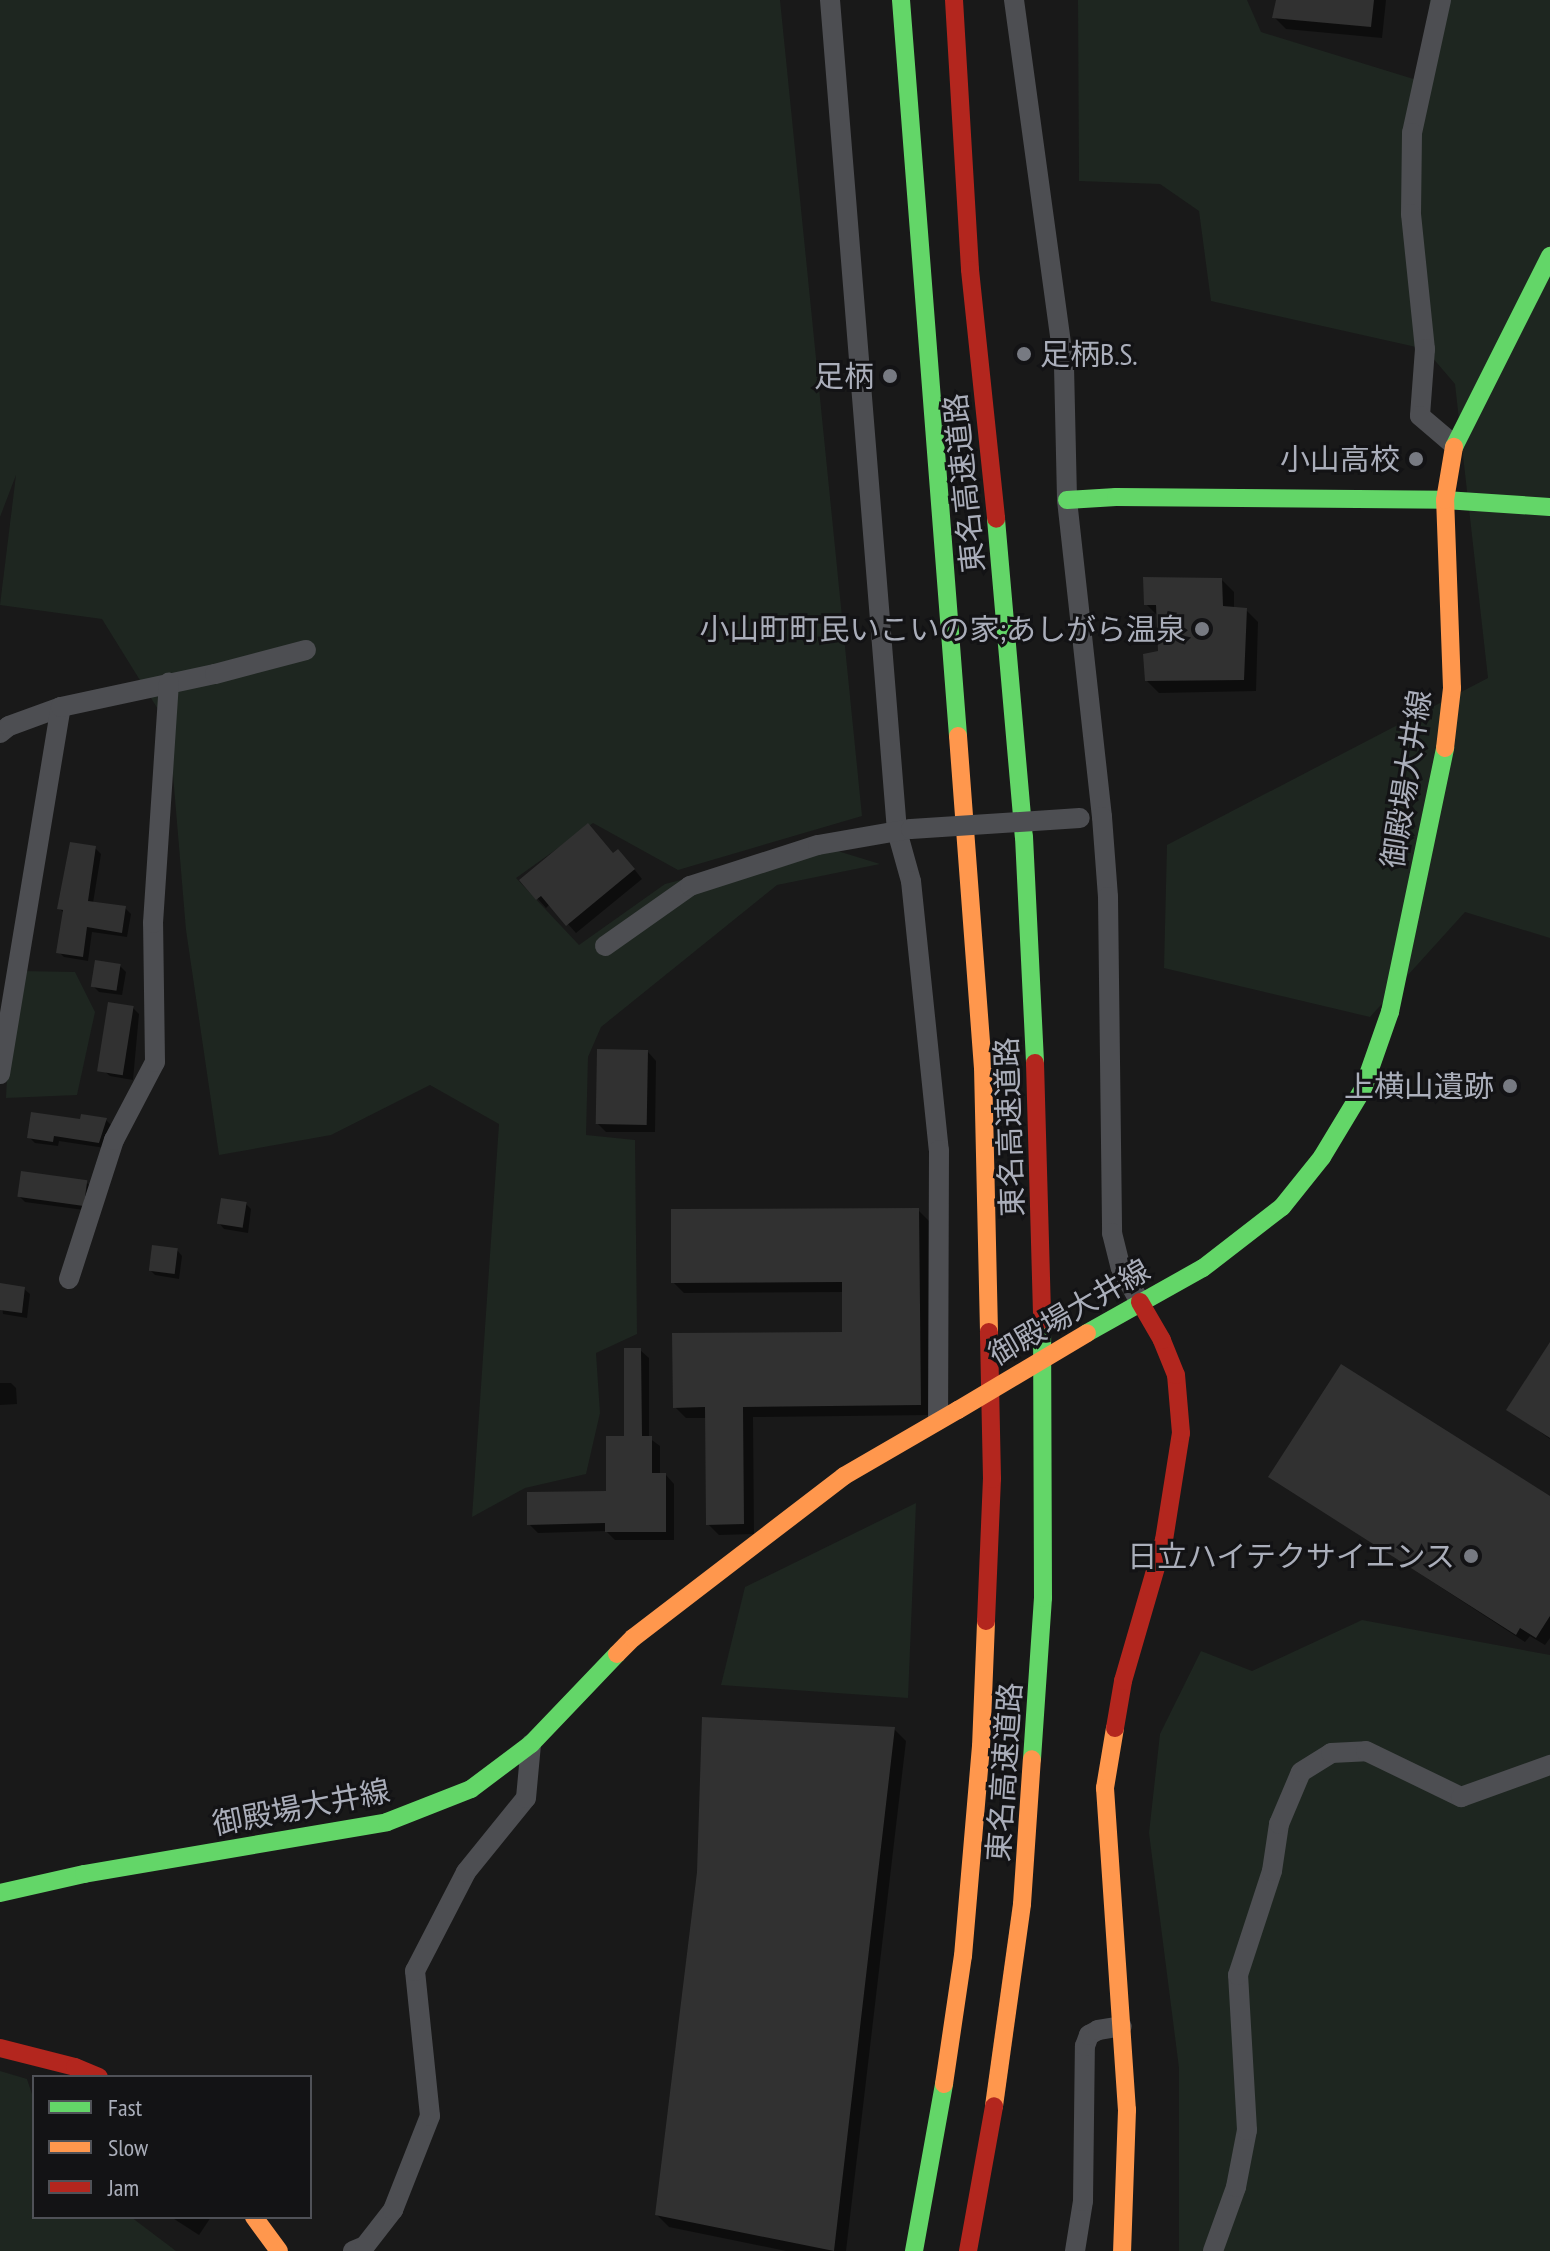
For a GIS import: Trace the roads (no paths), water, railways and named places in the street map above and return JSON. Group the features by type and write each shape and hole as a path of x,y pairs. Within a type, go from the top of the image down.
{"main road":[{"name":"東名高速道路","path":"901,0 983,1067 992,1479 981,1747 963,1956 933,2156 914,2251"},
{"name":"東名高速道路","path":"954,0 970,270 1012,679 1024,837 1034,1026 1045,1442 1041,1629 1022,1904 1006,2035 968,2251"},
{"name":"御殿場大井線","path":"0,1893 84,1874 387,1822 471,1789 531,1744 633,1638 844,1476 1203,1268 1282,1207 1322,1157 1363,1089 1390,1012 1442,770 1452,688 1445,500 1454,445 1550,256"},
{"path":"1067,500 1116,497 1445,500 1550,507"},
{"path":"1122,2251 1127,2110 1105,1788 1123,1681 1164,1540 1181,1433 1176,1375 1162,1340 1140,1302"},
{"path":"0,2048 75,2067 94,2075"},
{"path":"255,2219 279,2251"}],"street":[{"path":"830,0 904,830 939,1150 938,1420"},
{"path":"1014,0 1064,366 1067,500 1102,817 1108,897 1112,1233 1121,1268 1140,1302"},
{"path":"1441,0 1412,133 1411,214 1425,349 1420,416 1454,445"},
{"path":"0,733 9,726 61,707 306,650"},
{"path":"69,1279 114,1140 155,1062 153,923 169,683"},
{"path":"0,1074 61,707"},
{"path":"605,946 690,886 818,845 904,830 1102,817"},
{"path":"353,2251 365,2246 393,2210 430,2116 415,1971 466,1872 526,1798 531,1744"},
{"path":"1213,2251 1236,2187 1247,2130 1238,1975 1272,1871 1279,1824 1301,1772 1331,1753 1366,1751 1461,1797 1550,1765"},
{"path":"1075,2251 1083,2201 1085,2046 1089,2035 1098,2030 1122,2026"}],"place":[{"name":"足柄B.S.","path":"1024,354"},
{"name":"足柄","path":"890,376"},
{"name":"小山高校","path":"1416,459"},
{"name":"小山町町民いこいの家;あしがら温泉","path":"1202,629"},
{"name":"上横山遺跡","path":"1510,1086"},
{"name":"日立ハイテクサイエンス","path":"1471,1556"}]}
